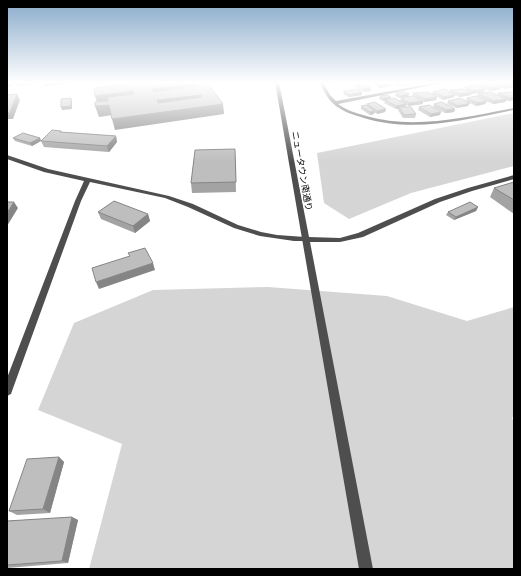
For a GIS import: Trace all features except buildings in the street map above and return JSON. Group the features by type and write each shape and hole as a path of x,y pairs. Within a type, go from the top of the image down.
{"street":[{"name":"ニュータウン南通り","path":"282,109 366,569"},
{"path":"344,109 364,117 394,124 408,125 435,124 514,109"},
{"path":"7,157 43,170 183,201 207,214 260,234 305,239 331,240 350,238 376,229 426,205 458,193 514,177"},
{"path":"7,391 78,201 88,179"}],"shaded area":[{"path":"514,113 514,166 411,193 349,219 324,203 317,153"},
{"path":"268,287 387,296 467,321 514,307 514,415 512,418 514,423 514,569 89,569 122,444 38,410 74,323 153,290"}]}
